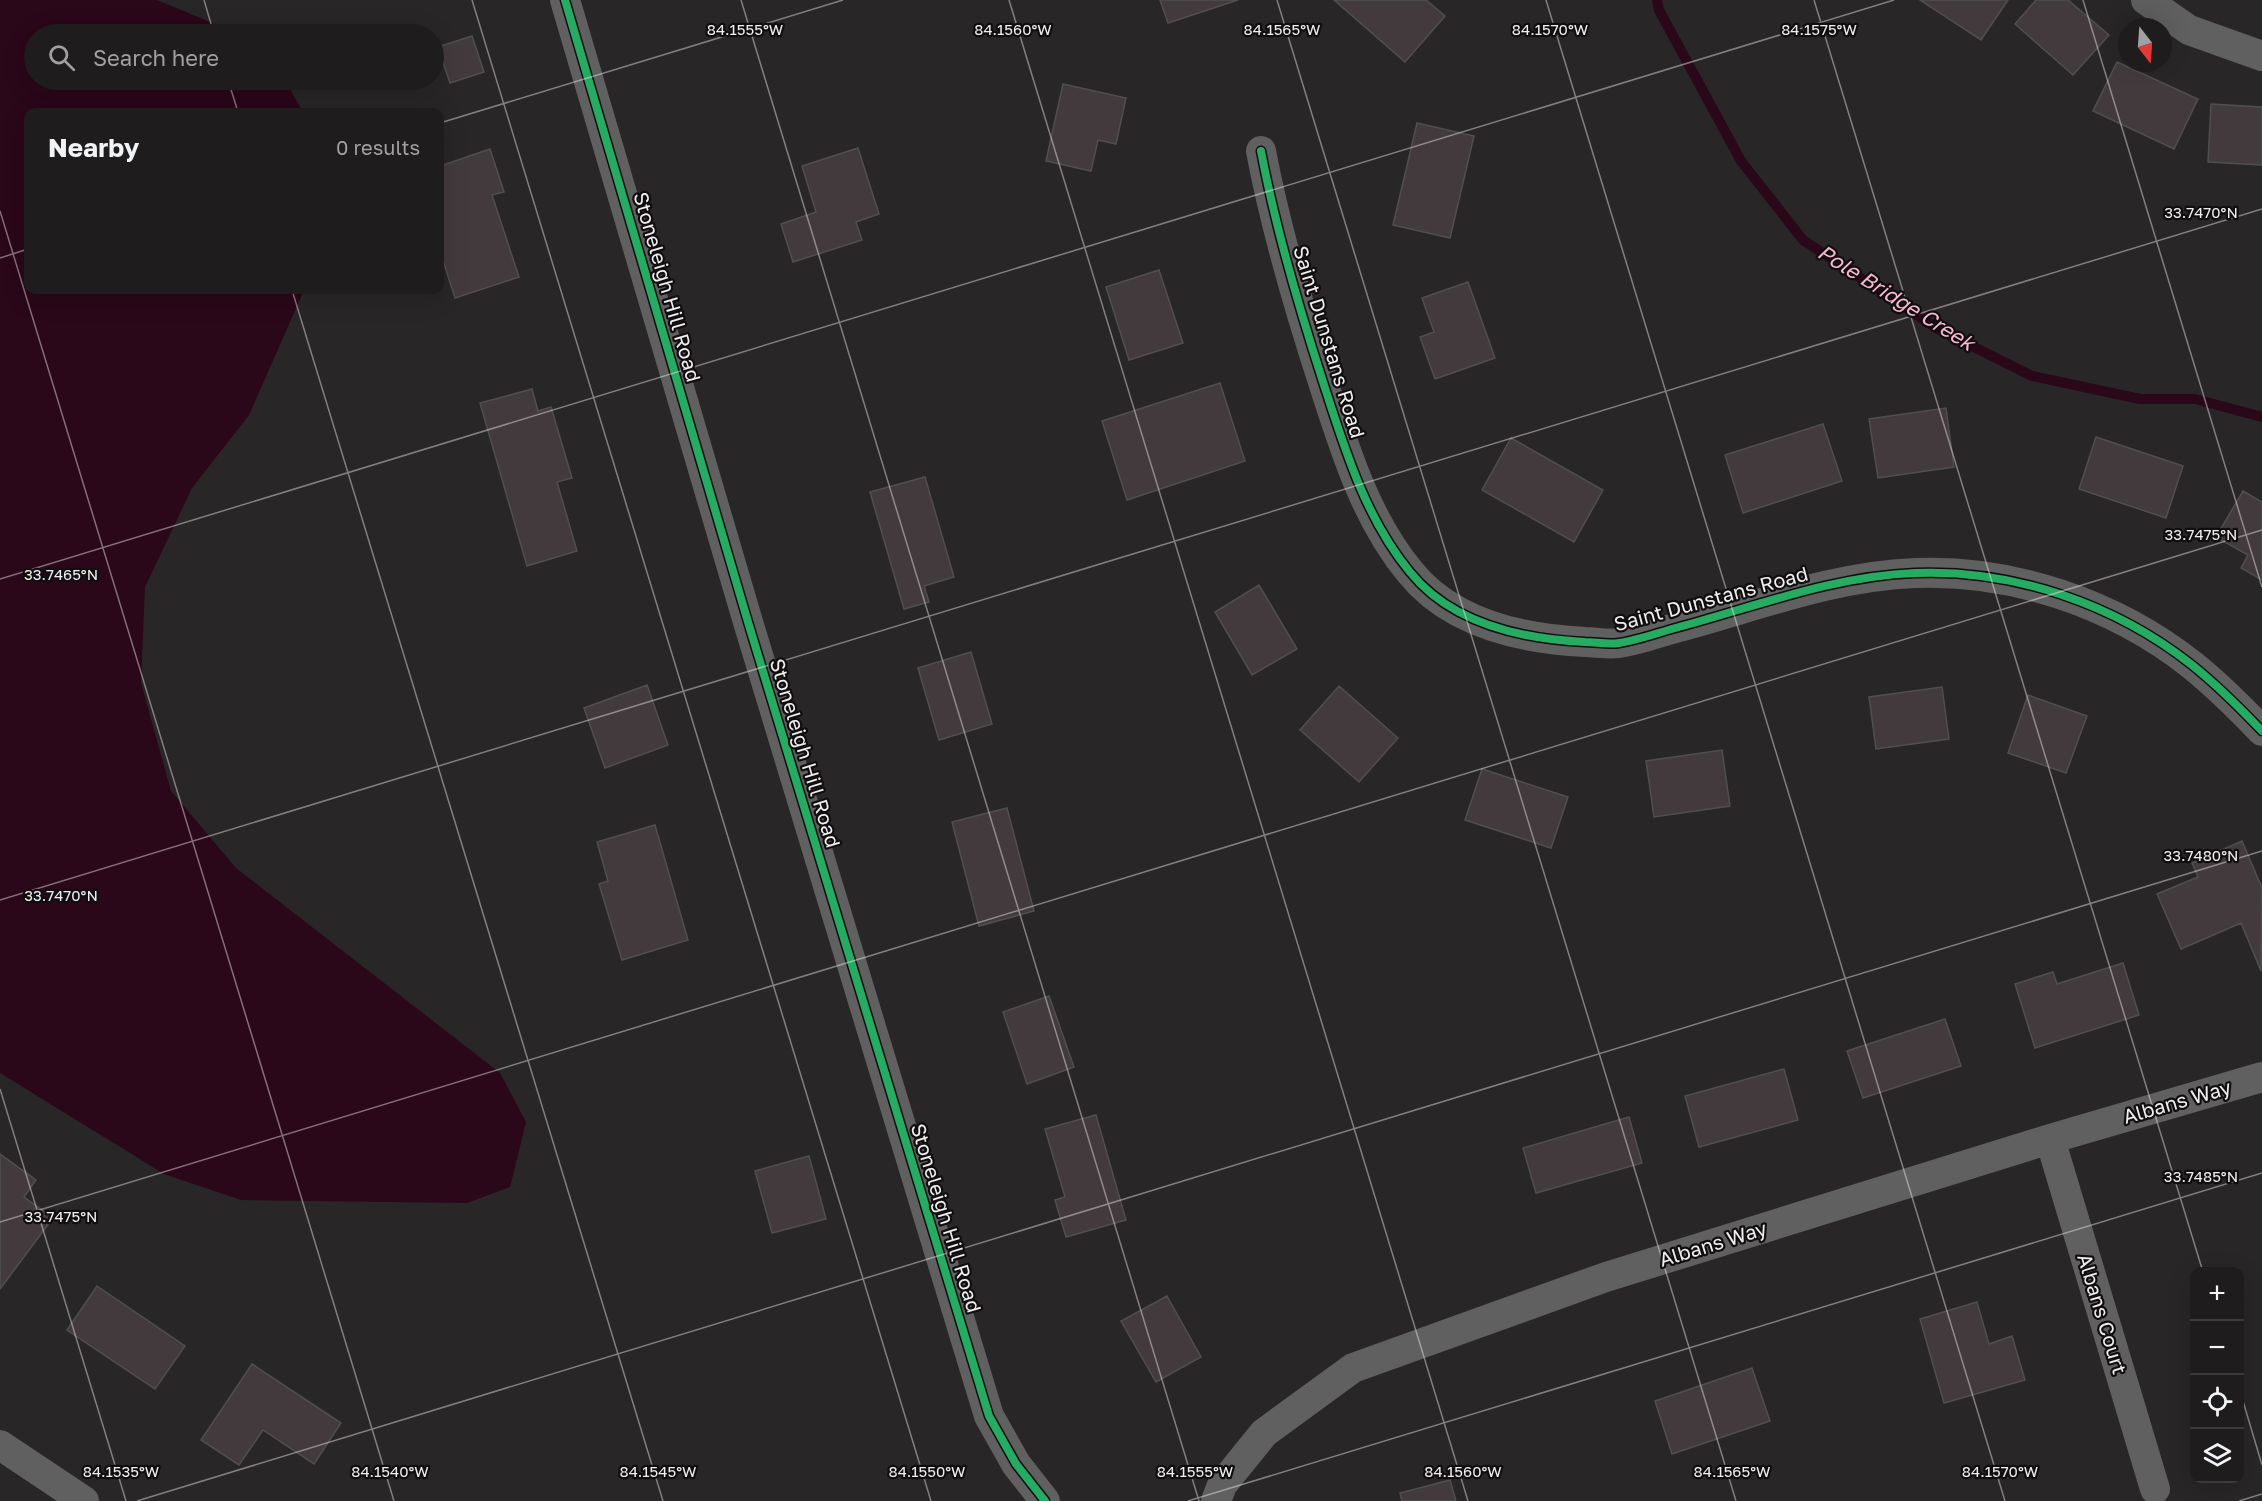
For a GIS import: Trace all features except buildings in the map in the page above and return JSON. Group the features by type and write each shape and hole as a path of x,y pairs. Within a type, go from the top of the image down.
{"street":[{"name":"Stoneleigh Hill Road","path":"565,0 748,622 989,1416 1016,1464 1045,1501"},
{"path":"2146,0 2189,30 2262,56"},
{"name":"Saint Dunstans Road","path":"1261,151 1274,218 1344,445 1378,529 1411,574 1440,601 1479,622 1517,632 1566,641 1618,643 1762,605 1834,582 1916,573 1990,577 2055,593 2096,608 2146,633 2191,664 2262,731"},
{"name":"Albans Way","path":"1216,1501 1222,1485 1264,1433 1353,1368 1606,1278 2050,1139 2262,1077"},
{"name":"Albans Court","path":"2050,1139 2155,1489"},
{"path":"3,1452 84,1501"}],"shaded area":[{"path":"0,0 157,0 215,24 24,24 24,90 291,90 301,108 24,108 24,294 302,294 249,415 192,488 145,587 141,683 171,791 236,868 500,1073 526,1122 510,1187 467,1203 241,1200 164,1174 0,1073"}],"waterway":[{"name":"Pole Bridge Creek","path":"1657,0 1659,10 1741,161 1803,240 1938,329 2032,376 2140,399 2195,399 2262,417"}],"cycle path":[{"path":"565,0 748,622 989,1416 1016,1464 1045,1501"},
{"path":"1261,151 1297,298 1332,410 1358,483 1381,530 1410,572 1427,590 1446,604 1467,616 1513,632 1561,640 1615,644 1796,593 1855,580 1915,573 1952,573 1989,577 2025,584 2061,595 2130,624 2162,643 2192,665 2262,731"}]}
